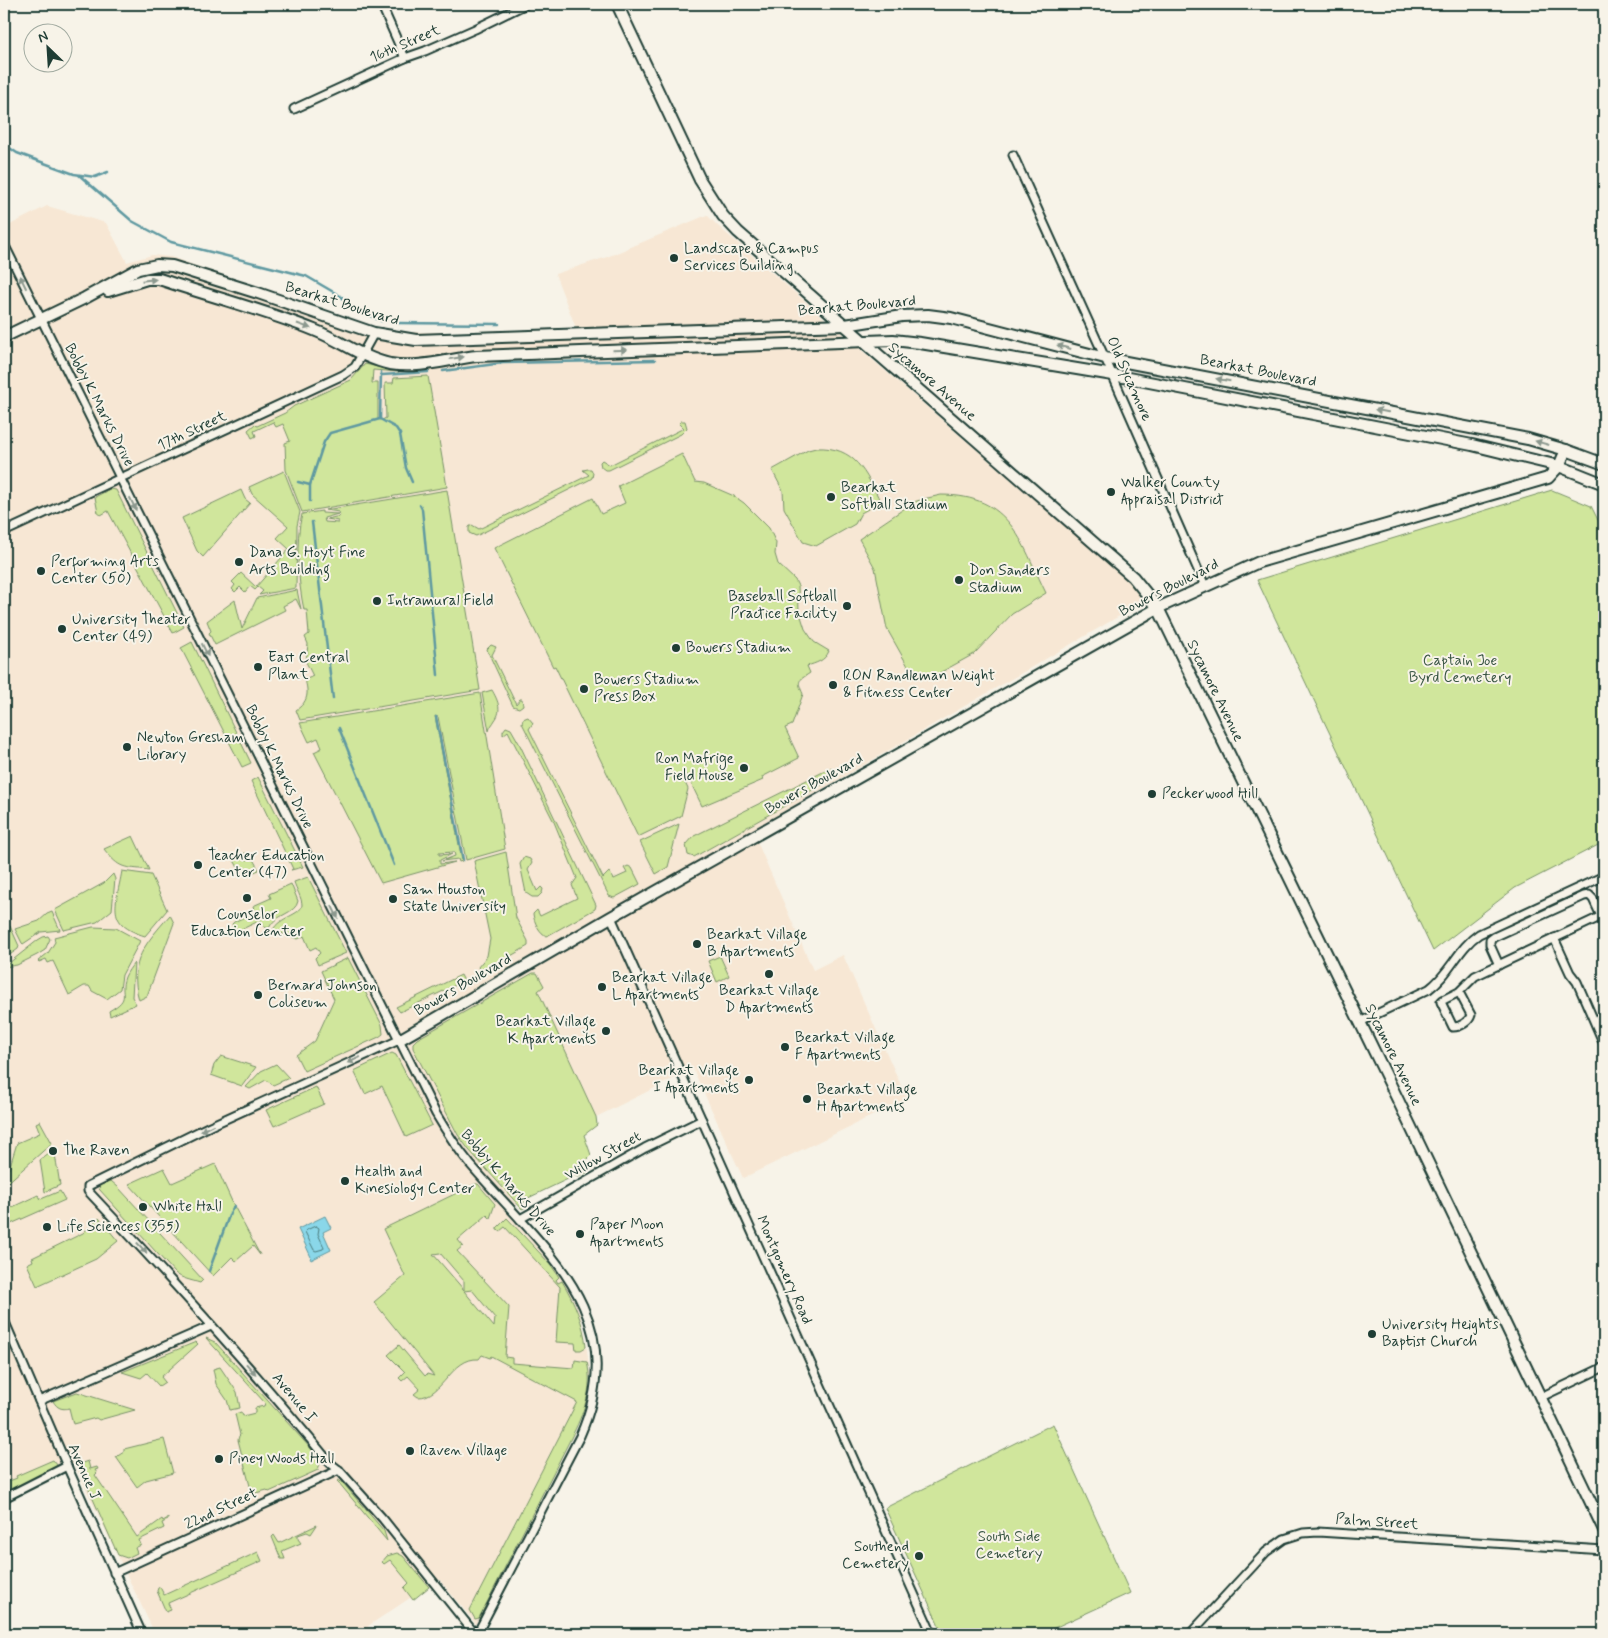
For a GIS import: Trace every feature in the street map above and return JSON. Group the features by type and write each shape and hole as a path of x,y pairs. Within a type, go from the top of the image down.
{"street":[{"path":"381,4 405,58"},
{"name":"16th Street","path":"294,110 405,58 475,30 526,4"},
{"name":"Sycamore Avenue","path":"617,4 700,180 719,211 738,232 1133,577 1158,608 1360,1022 1604,1530"},
{"name":"Old Sycamore","path":"1012,154 1113,375 1206,586"},
{"name":"Bobby K Marks Drive","path":"4,244 436,1114 451,1139 469,1162 552,1255 581,1299 589,1322 595,1347 596,1370 594,1395 589,1416 476,1634"},
{"name":"Bearkat Boulevard","path":"4,337 86,298 138,270 157,265 172,266 394,338 438,340 845,325 902,316 928,315 974,323 1105,358 1528,439 1604,464"},
{"name":"Bearkat Boulevard","path":"86,298 147,279 159,279 315,330 362,354 390,364 407,365 477,356 893,340 920,343 1113,375 1472,445 1559,466 1604,484"},
{"name":"17th Street","path":"4,532 343,376 354,367 374,333"},
{"name":"Bowers Boulevard","path":"88,1186 210,1126 399,1040 610,917 1158,608 1251,566 1284,554 1548,478 1559,466 1566,450"},
{"path":"1360,1022 1438,983 1471,939 1604,876"},
{"path":"1459,992 1471,1015 1469,1021 1453,1027 1441,1002 1459,992 1475,976 1603,916 1589,895 1503,933 1490,940 1490,945 1498,965"},
{"name":"Montgomery Road","path":"610,917 932,1634"},
{"path":"1554,938 1604,1044"},
{"name":"Willow Street","path":"520,1219 645,1148 702,1120"},
{"name":"Avenue I","path":"88,1186 88,1191 271,1391 330,1463 339,1470 383,1519 476,1634"},
{"name":"Avenue J","path":"4,1320 142,1634"},
{"path":"39,1401 212,1326"},
{"path":"1541,1397 1604,1367"},
{"path":"4,1498 67,1466"},
{"name":"22nd Street","path":"114,1573 339,1470"},
{"name":"Palm Street","path":"1190,1634 1266,1552 1284,1539 1303,1533 1318,1532 1604,1550"}],"shaded area":[{"name":"Sam Houston State University","path":"47,206 106,223 127,262 152,255 171,257 362,324 405,332 493,332 576,328 555,274 607,257 707,215 1142,593 1144,599 1140,604 752,830 813,970 843,955 907,1099 743,1178 693,1069 596,1117 580,1133 588,1163 519,1201 509,1215 552,1263 569,1290 580,1314 590,1374 587,1396 582,1412 476,1624 439,1579 413,1600 410,1598 368,1626 371,1634 155,1634 74,1464 60,1466 4,1495 4,228"}],"green space":[{"path":"365,364 399,372 373,370 372,383 378,383 378,419 382,420 386,418 385,383 393,383 394,378 428,376 447,487 302,512 286,470 285,443 290,441 283,424 276,427 273,422 254,431 256,436 252,438 248,430 255,424 257,426 285,413 294,406 351,380"},
{"path":"685,421 687,428 681,434 609,470 601,467 600,462 602,460 610,465 684,428 679,423"},
{"name":"Bearkat Softball Stadium","path":"816,448 841,452 858,463 881,502 861,513 855,524 816,546 803,542 784,508 783,491 772,470 808,450"},
{"name":"Bowers Stadium","path":"682,454 695,482 704,483 734,496 744,503 769,528 776,543 775,554 778,564 795,580 798,586 799,610 805,629 814,642 829,651 823,659 807,666 810,673 799,683 803,694 792,725 785,728 799,758 762,777 763,780 702,806 687,775 682,776 688,789 681,816 638,837 555,666 553,667 494,548 593,498 601,514 625,503 618,486"},
{"path":"591,469 593,473 592,478 589,480 476,536 469,533 469,527 472,525 479,529 589,475 583,470"},
{"path":"284,471 300,512 297,526 296,588 259,595 263,591 258,587 255,590 250,586 245,592 240,587 235,592 232,589 235,585 232,582 241,573 256,587 289,549 277,538 288,526 252,494 249,487"},
{"path":"110,489 116,490 184,627 173,633 108,511 101,515 98,513 95,497"},
{"path":"241,490 245,499 250,503 203,557 197,551 182,518"},
{"path":"447,490 480,690 300,720 296,710 303,704 306,697 305,680 313,676 306,662 308,644 305,637 309,634 307,610 304,610 299,574 298,549 302,514 322,511 322,513 338,514 324,518 325,522 338,523 338,521 327,519 340,516 339,512 325,510"},
{"name":"Captain Joe Byrd Cemetery","path":"1552,490 1591,506 1604,532 1604,842 1515,888 1433,951 1257,580"},
{"name":"Don Sanders Stadium","path":"941,495 965,497 983,503 998,512 1010,524 1020,539 1046,593 1012,614 974,654 934,676 926,677 915,673 909,668 887,629 875,568 859,539 914,502"},
{"path":"297,590 301,609 296,599 283,606 285,610 215,645 209,633 211,631 207,621 235,600 242,629 257,598"},
{"path":"192,642 251,763 242,767 181,648"},
{"path":"491,645 496,647 492,655 516,704 522,699 523,705 519,708 513,706 488,652 487,649"},
{"path":"492,690 499,712 489,731 482,693"},
{"path":"480,693 505,849 466,860 438,717 435,716 462,861 459,862 458,859 442,861 455,856 454,852 439,853 439,855 452,854 440,860 440,864 455,862 381,883 314,752 322,748 318,738 309,742 300,723"},
{"path":"528,717 533,723 529,729 603,878 609,872 614,879 627,873 624,868 628,866 632,868 640,884 614,898 609,896 522,723 523,719"},
{"path":"506,727 511,729 519,743 596,905 595,909 547,936 538,927 533,914 537,910 540,916 577,898 572,885 577,878 554,822 508,731 503,735"},
{"path":"831,768 835,772 835,776 832,779 694,857 688,855 686,845 694,836"},
{"path":"258,777 303,867 291,870 293,869 251,781"},
{"path":"679,824 668,867 656,874 640,842"},
{"path":"133,836 149,870 123,866 114,861 104,849"},
{"path":"506,852 516,918 528,941 528,946 481,972 478,967 487,956 490,939 474,861"},
{"path":"244,853 250,854 259,870 254,872 245,869 240,871 231,855 248,860"},
{"path":"524,857 530,859 532,863 528,870 537,891 541,887 543,889 538,897 532,897 526,893 520,864"},
{"path":"122,871 151,875 167,910 145,936 124,926 116,912 117,894"},
{"path":"113,874 115,879 112,910 97,922 64,930 55,910 104,883"},
{"path":"308,877 346,953 318,965 315,958 320,953 316,947 310,950 304,936 298,939 273,930 280,922 301,908 301,899 294,882"},
{"path":"291,884 298,901 293,909 272,923 269,928 264,927 261,920 236,932 232,924 234,922 255,912 253,906 271,898 269,894"},
{"path":"52,912 60,930 41,932 23,944 15,929 39,921"},
{"path":"170,915 174,923 147,996 139,1000 136,974 141,953"},
{"path":"10,926 19,946 18,949 4,959 4,932 8,931 6,928"},
{"path":"93,927 116,928 140,941 122,975 120,989 107,999 92,991 89,986 84,986 69,995 53,961 48,963 46,959 38,961 48,953 55,942 54,937"},
{"path":"48,936 50,939 45,950 17,965 4,967 4,965 38,940"},
{"path":"720,956 729,976 717,982 708,961"},
{"path":"348,958 382,1025 383,1034 304,1071 296,1055 315,1041 334,999 321,971"},
{"path":"134,963 132,997 136,1004 110,1016 109,1011 123,999 123,983"},
{"path":"533,973 537,973 544,986 538,991 596,1117 597,1125 584,1135 591,1155 585,1161 588,1172 578,1177 572,1174 570,1178 524,1200 526,1207 522,1209 458,1135 413,1048 413,1043"},
{"path":"461,975 464,981 400,1012 396,1007"},
{"path":"392,1053 396,1055 432,1125 406,1137 382,1086 365,1094 354,1071"},
{"path":"221,1056 256,1067 242,1086 211,1075 214,1065"},
{"path":"276,1064 289,1078 273,1085 266,1080 250,1089 246,1087 261,1071"},
{"path":"316,1087 324,1104 274,1126 266,1110"},
{"path":"40,1121 52,1143 4,1186 4,1168 9,1169 17,1143 40,1133 36,1123"},
{"path":"50,1152 55,1154 60,1185 45,1192 40,1160"},
{"path":"215,1164 234,1206 260,1255 253,1246 236,1261 232,1257 213,1276 129,1184 164,1168 172,1183"},
{"path":"111,1181 203,1280 200,1283 175,1273 99,1189 100,1185"},
{"path":"478,1184 495,1204 490,1218 487,1215 458,1240 463,1246 457,1251 509,1307 505,1357 512,1358 512,1363 574,1368 575,1360 587,1362 589,1372 588,1392 580,1420 479,1618 475,1619 470,1610 577,1402 491,1356 490,1358 482,1355 479,1359 469,1360 461,1364 441,1385 427,1396 418,1397 414,1394 420,1389 408,1376 402,1381 399,1378 405,1372 388,1355 399,1345 425,1376 427,1374 434,1376 374,1302 405,1276 383,1229","holes":["440,1253 464,1281 464,1290 433,1254","472,1290 495,1318 494,1327 464,1291"]},
{"path":"60,1191 65,1200 4,1227 4,1211 38,1195 41,1199"},
{"path":"99,1218 118,1241 96,1259 37,1286 27,1264 33,1261 32,1258 83,1233"},
{"path":"507,1218 551,1265 559,1277 556,1280 558,1283 562,1281 578,1313 583,1330 586,1347 581,1350 576,1350 575,1343 556,1342 560,1287 505,1227 500,1231 497,1230"},
{"path":"206,1338 215,1342 321,1460 318,1470 269,1492 267,1490 252,1494 251,1491 253,1489 250,1486 238,1440 240,1435 235,1414 241,1412 243,1416 255,1413 255,1408 264,1406 265,1403"},
{"path":"196,1342 198,1344 161,1377 165,1382 159,1386 147,1373 141,1378 122,1372"},
{"path":"220,1367 237,1392 240,1408 230,1410 227,1400 216,1384 213,1369"},
{"path":"77,1392 135,1410 99,1420 96,1418 73,1424 69,1408 60,1408 53,1401"},
{"name":"South Side Cemetery","path":"1053,1424 1130,1593 1041,1634 943,1634 885,1508"},
{"path":"164,1439 173,1473 146,1480 137,1487 116,1457 124,1452 124,1449"},
{"path":"53,1460 58,1466 4,1493 4,1483"},
{"path":"88,1461 90,1469 97,1467 95,1475 137,1537 162,1519 163,1521 168,1518 168,1520 162,1523 164,1528 139,1540 141,1545 135,1548 137,1553 127,1558 118,1555 81,1472 83,1471 82,1463"},
{"path":"337,1481 343,1483 384,1531 387,1541"},
{"path":"317,1525 311,1534 307,1532 298,1535 301,1543 282,1551 285,1559 281,1559 272,1537 274,1535 279,1543"},
{"path":"258,1552 262,1561 168,1603 171,1610 166,1612 157,1591 158,1588 160,1587 164,1595"},
{"path":"397,1553 403,1556 429,1587 413,1600 404,1588 409,1583 390,1560 384,1564 382,1562 387,1556"}],"water":[{"path":"325,1216 331,1228 323,1232 331,1250 311,1260 298,1229"}],"waterway":[{"path":"4,144 17,153 74,174 95,177 108,172"},
{"path":"79,175 132,221 171,242 306,276 342,297 350,307 382,321"},
{"path":"397,323 499,324"},
{"path":"443,371 503,363 655,360"},
{"path":"380,419 381,372"},
{"path":"382,375 428,372"},
{"path":"310,501 310,485 324,442 330,433 380,419 396,428 400,434 406,468 412,482"},
{"path":"298,482 310,485"},
{"path":"420,505 422,509 438,675"},
{"path":"312,522 333,699"},
{"path":"436,717 463,860"},
{"path":"339,728 394,865"},
{"path":"209,1271 234,1206"}],"place":[{"name":"Landscape & Campus Services Building","path":"674,258"},
{"name":"Walker County Appraisal District","path":"1111,492"},
{"name":"Bearkat Softball Stadium","path":"831,497"},
{"name":"Dana G. Hoyt Fine Arts Building","path":"239,562"},
{"name":"Performing Arts Center (50)","path":"41,571"},
{"name":"Don Sanders Stadium","path":"959,580"},
{"name":"Intramural Field","path":"377,601"},
{"name":"Baseball Softball Practice Facility","path":"847,606"},
{"name":"University Theater Center (49)","path":"62,629"},
{"name":"Bowers Stadium","path":"676,648"},
{"name":"East Central Plant","path":"258,667"},
{"name":"RON Randleman Weight & Fitness Center","path":"833,685"},
{"name":"Bowers Stadium Press Box","path":"584,689"},
{"name":"Newton Gresham Library","path":"127,747"},
{"name":"Ron Mafrige Field House","path":"744,768"},
{"name":"Peckerwood Hill","path":"1152,794"},
{"name":"Teacher Education Center (47)","path":"198,865"},
{"name":"Counselor Education Center","path":"247,898"},
{"name":"Sam Houston State University","path":"393,899"},
{"name":"Bearkat Village B Apartments","path":"697,944"},
{"name":"Bearkat Village D Apartments","path":"769,974"},
{"name":"Bearkat Village L Apartments","path":"602,987"},
{"name":"Bernard Johnson Coliseum","path":"258,995"},
{"name":"Bearkat Village K Apartments","path":"606,1031"},
{"name":"Bearkat Village F Apartments","path":"785,1047"},
{"name":"Bearkat Village I Apartments","path":"749,1080"},
{"name":"Bearkat Village H Apartments","path":"807,1099"},
{"name":"The Raven","path":"53,1151"},
{"name":"Health and Kinesiology Center","path":"345,1181"},
{"name":"White Hall","path":"143,1207"},
{"name":"Life Sciences (355)","path":"47,1227"},
{"name":"Paper Moon Apartments","path":"580,1234"},
{"name":"University Heights Baptist Church","path":"1372,1334"},
{"name":"Raven Village","path":"410,1451"},
{"name":"Piney Woods Hall","path":"219,1459"},
{"name":"Southend Cemetery","path":"919,1556"}]}
